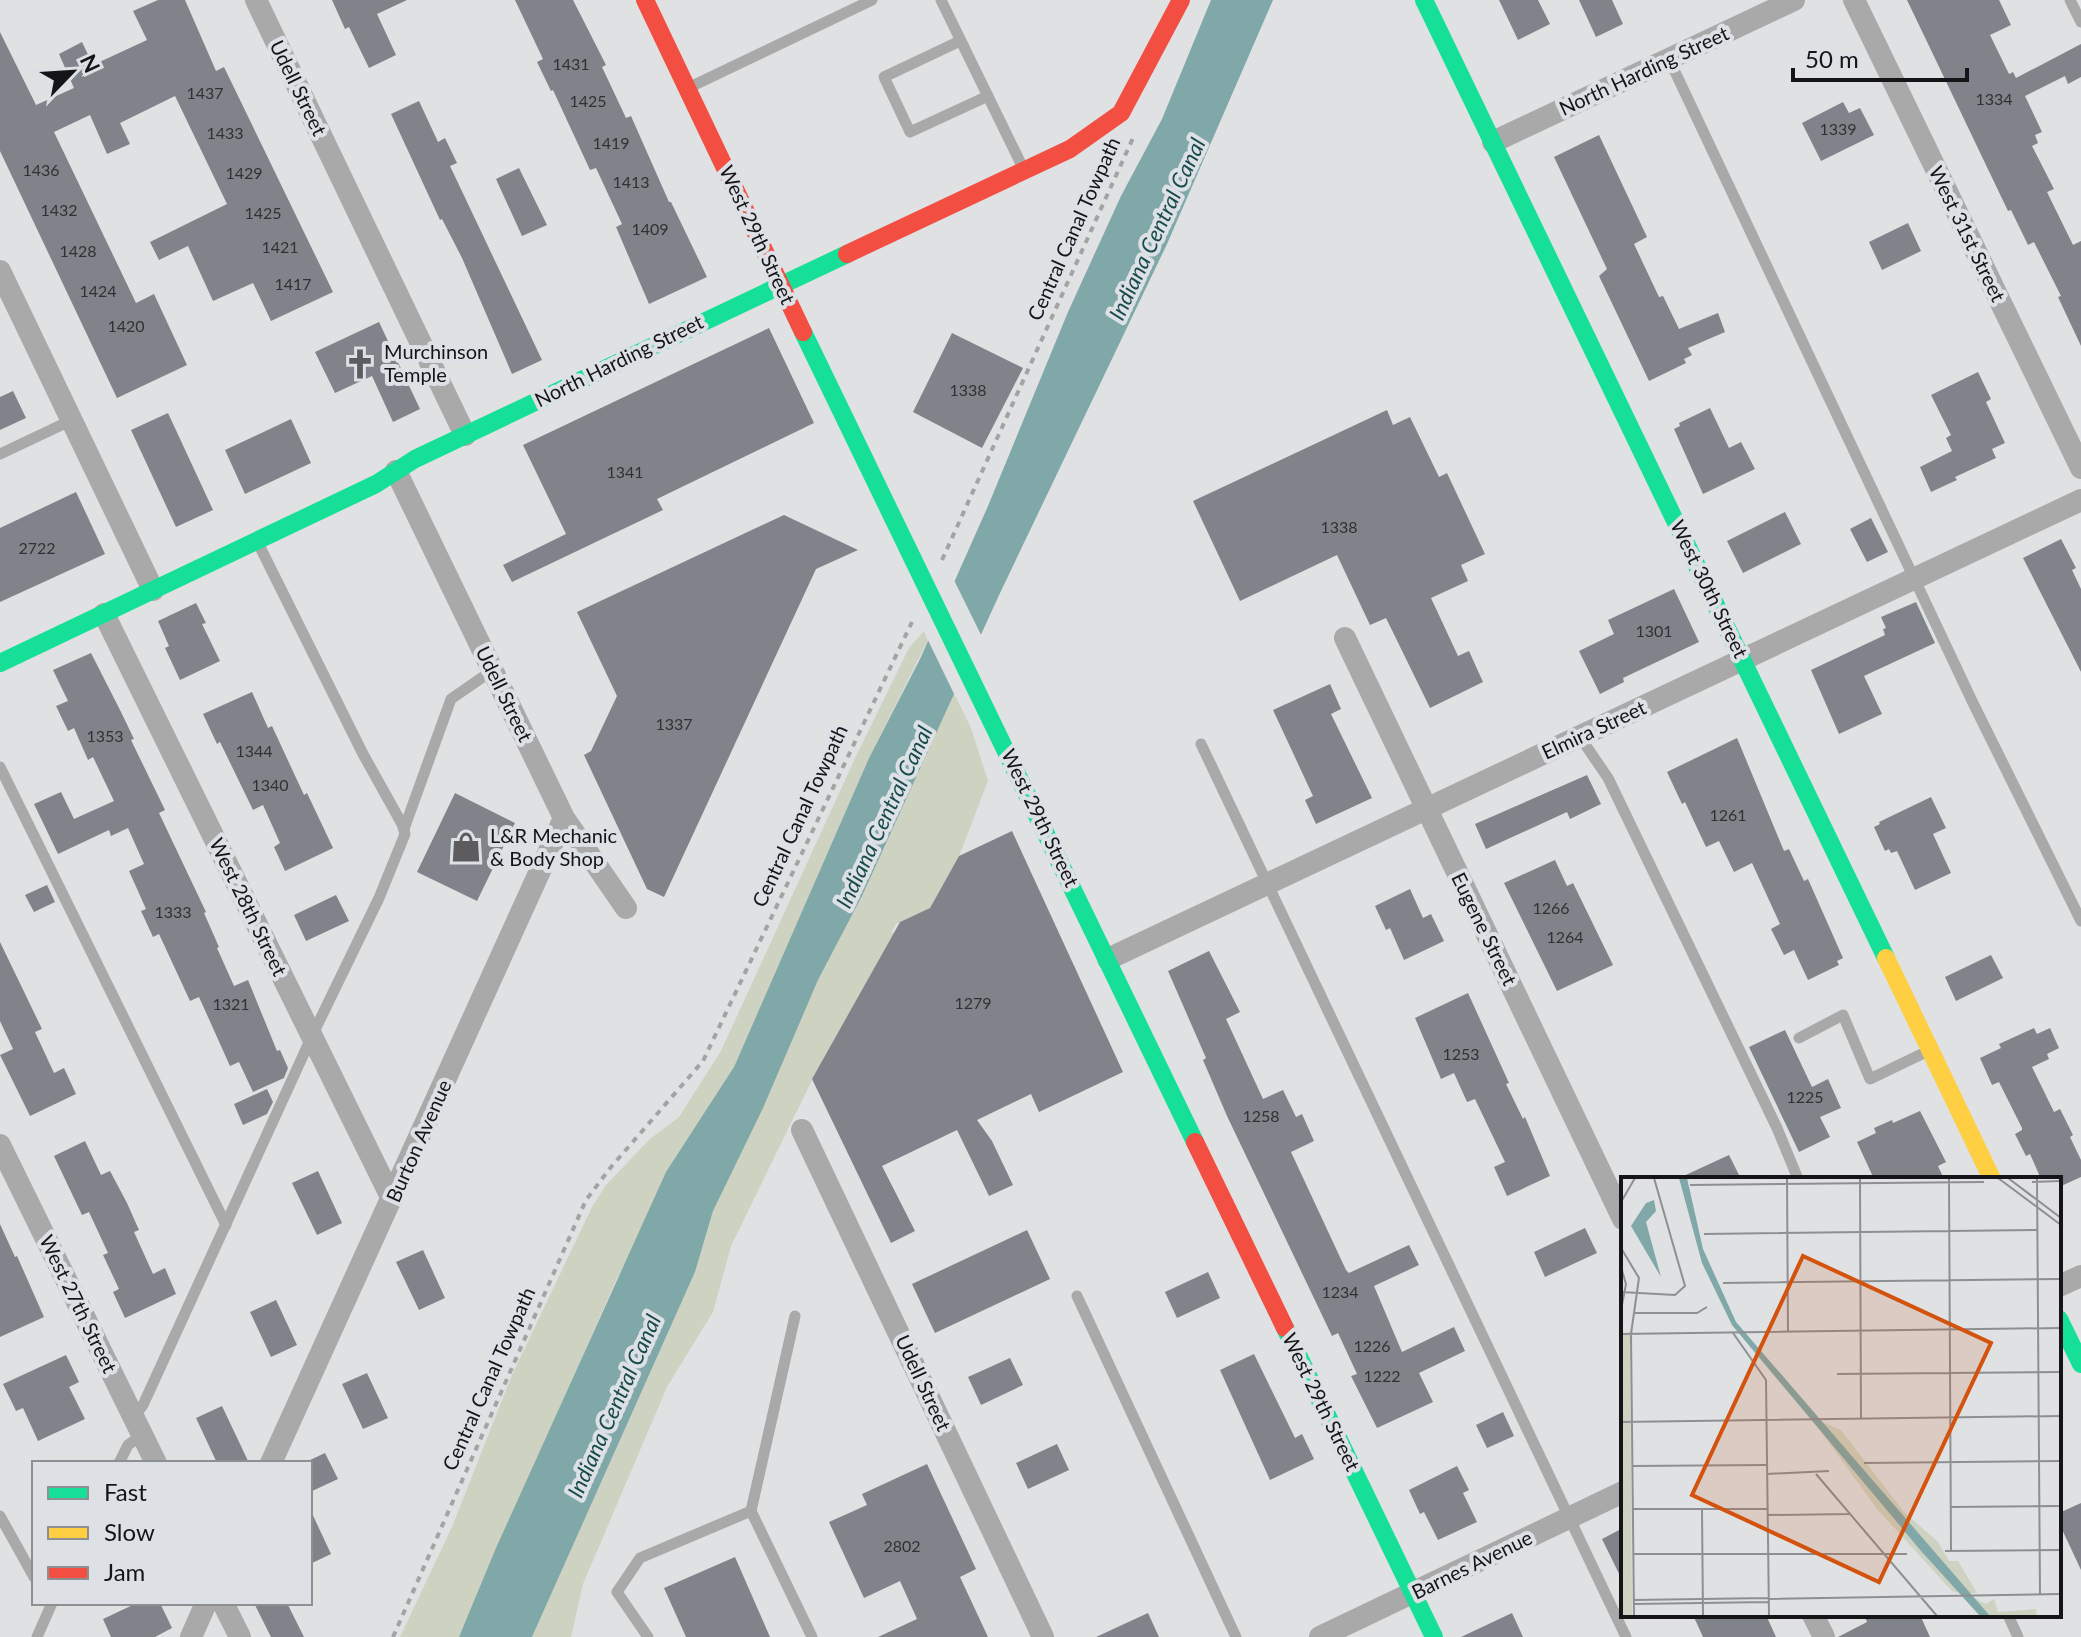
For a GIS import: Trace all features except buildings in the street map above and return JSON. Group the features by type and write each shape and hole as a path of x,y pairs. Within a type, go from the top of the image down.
{"main road":[{"name":"West 29th Street","path":"645,0 1434,1637"},
{"name":"North Harding Street","path":"0,663 376,484 415,459 1070,149 1121,113 1181,0"},
{"name":"West 30th Street","path":"1424,0 1991,1177"},
{"path":"2061,1323 2081,1364"}],"street":[{"name":"Udell Street","path":"256,0 465,435"},
{"name":"North Harding Street","path":"1493,142 1794,0"},
{"name":"West 31st Street","path":"1854,0 2081,468"},
{"path":"0,271 153,590"},
{"name":"Udell Street","path":"396,471 564,818 626,908"},
{"name":"Elmira Street","path":"1108,959 2081,500"},
{"name":"West 28th Street","path":"104,614 392,1199"},
{"name":"Eugene Street","path":"1345,638 1621,1215"},
{"name":"Burton Avenue","path":"272,1461 564,818"},
{"name":"Udell Street","path":"802,1130 1043,1637"},
{"name":"West 27th Street","path":"0,1145 155,1461"},
{"path":"2061,1285 2081,1276"},
{"name":"Barnes Avenue","path":"1320,1637 1621,1493"},
{"path":"191,1637 205,1605"},
{"path":"224,1605 240,1637"},
{"path":"1814,1617 1824,1637"}],"lane":[{"path":"687,88 872,0"},
{"path":"941,0 1024,170"},
{"path":"2070,0 2081,22"},
{"path":"960,41 884,77 910,132 988,96"},
{"path":"1669,59 2081,921"},
{"path":"0,454 72,420"},
{"path":"120,1461 312,1036 379,898 405,834 257,541"},
{"path":"403,830 451,699 493,670"},
{"path":"1580,737 1608,778 1777,1128 1797,1177"},
{"path":"1201,744 1626,1637"},
{"path":"0,767 226,1225"},
{"path":"1799,1038 1843,1015 1870,1079 1930,1050"},
{"path":"1077,1296 1236,1637"},
{"path":"795,1316 751,1511 812,1637"},
{"path":"648,1637 617,1592 640,1558 751,1511"},
{"path":"0,1516 32,1573"},
{"path":"37,1637 51,1605"},
{"path":"2009,1617 2018,1637"}],"path":[{"name":"Central Canal Towpath","path":"930,590 1133,141 1134,130 1121,113"},
{"name":"Central Canal Towpath","path":"393,1637 586,1200 703,1061 912,621"}],"green space":[{"path":"924,631 928,640 869,758 734,1067 617,1278 459,1637 400,1637 452,1527 512,1375 592,1207 606,1185 650,1139 679,1117 721,1051 857,754 909,648"},
{"path":"954,693 971,728 988,781 959,856 930,908 896,924 813,1078 731,1246 713,1312 667,1387 583,1584 571,1637 532,1637 695,1272 713,1211"}],"water":[{"name":"Indiana Central Canal","path":"1211,0 1273,0 1167,244 1000,593 862,896 818,980 763,1108 713,1211 695,1272 532,1637 459,1637 666,1172 734,1067 869,758 920,659 988,506 1068,312 1121,196 1162,119"}],"pier":[{"path":"952,576 983,639 956,698 926,636"}],"traffic: fast":[{"path":"1424,0 1886,958"},
{"path":"0,663 376,484 415,459 847,254"},
{"path":"803,332 1195,1142"},
{"path":"2061,1323 2081,1364"},
{"path":"1285,1328 1434,1637"}],"traffic: slow":[{"path":"1886,958 1991,1177"}],"traffic: jam":[{"path":"645,0 803,332"},
{"path":"847,254 1070,149 1121,113 1181,0"},
{"path":"1195,1142 1285,1328"}],"place":[{"name":"Murchinson Temple","path":"360,364"},
{"name":"L&R Mechanic & Body Shop","path":"466,847"}]}
